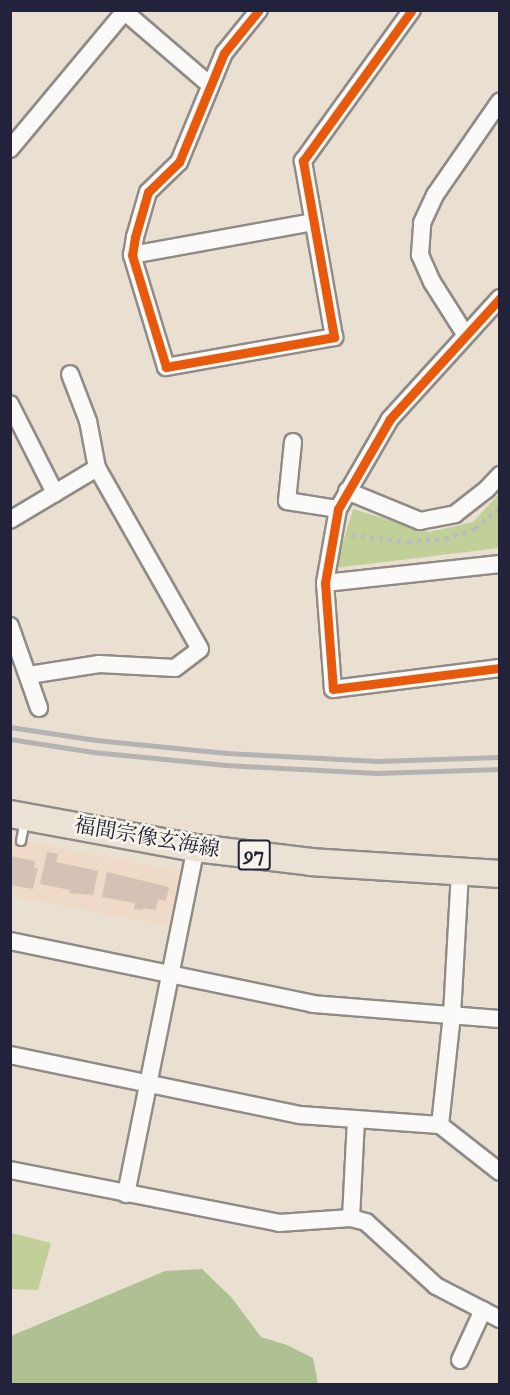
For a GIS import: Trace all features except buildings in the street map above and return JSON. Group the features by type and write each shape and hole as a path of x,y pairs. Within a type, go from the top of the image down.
{"main road":[{"name":"福間宗像玄海線","path":"19,824 311,862 500,874"}],"street":[{"path":"259,10 224,53 179,162 148,192 132,255 166,367 334,337 303,161 403,14"},
{"path":"10,149 125,11 210,85"},
{"path":"465,334 432,282 420,255 422,223 435,195 500,101"},
{"path":"132,255 314,222"},
{"path":"500,298 390,419 338,509 325,583 333,688 500,668"},
{"path":"29,675 99,664 176,668 200,649 97,468 88,421 70,374"},
{"path":"10,404 55,493"},
{"path":"292,442 287,501 338,509"},
{"path":"10,520 97,468"},
{"path":"347,491 420,521 455,514 486,490 500,475"},
{"path":"325,583 500,564"},
{"path":"10,626 39,708"},
{"path":"126,1194 150,1085 196,848"},
{"path":"440,1125 452,1016 460,873"},
{"path":"10,940 313,1004 500,1019"},
{"path":"10,1055 300,1115 440,1125 500,1172"},
{"path":"351,1218 356,1119"},
{"path":"10,1170 279,1223 351,1218 366,1222 436,1286 500,1319"},
{"path":"460,1360 483,1310"}],"shaded area":[{"path":"10,838 176,870 182,879 171,927 11,896"}],"green space":[{"path":"499,494 499,548 335,568 353,509 429,532 473,522"},
{"path":"11,1233 51,1243 38,1290 11,1289"},
{"path":"202,1269 232,1298 261,1337 287,1345 313,1358 318,1384 11,1384 11,1336 165,1271"}],"railway":[{"path":"10,727 96,740 226,753 377,761 500,757"},
{"path":"10,739 93,752 225,765 377,773 500,769"}],"cycle path":[{"path":"259,10 224,53 179,162 148,192 135,237 132,255 166,367 334,337 303,161 412,10"},
{"path":"500,298 390,419 338,509 325,583 333,689 500,668"}]}
